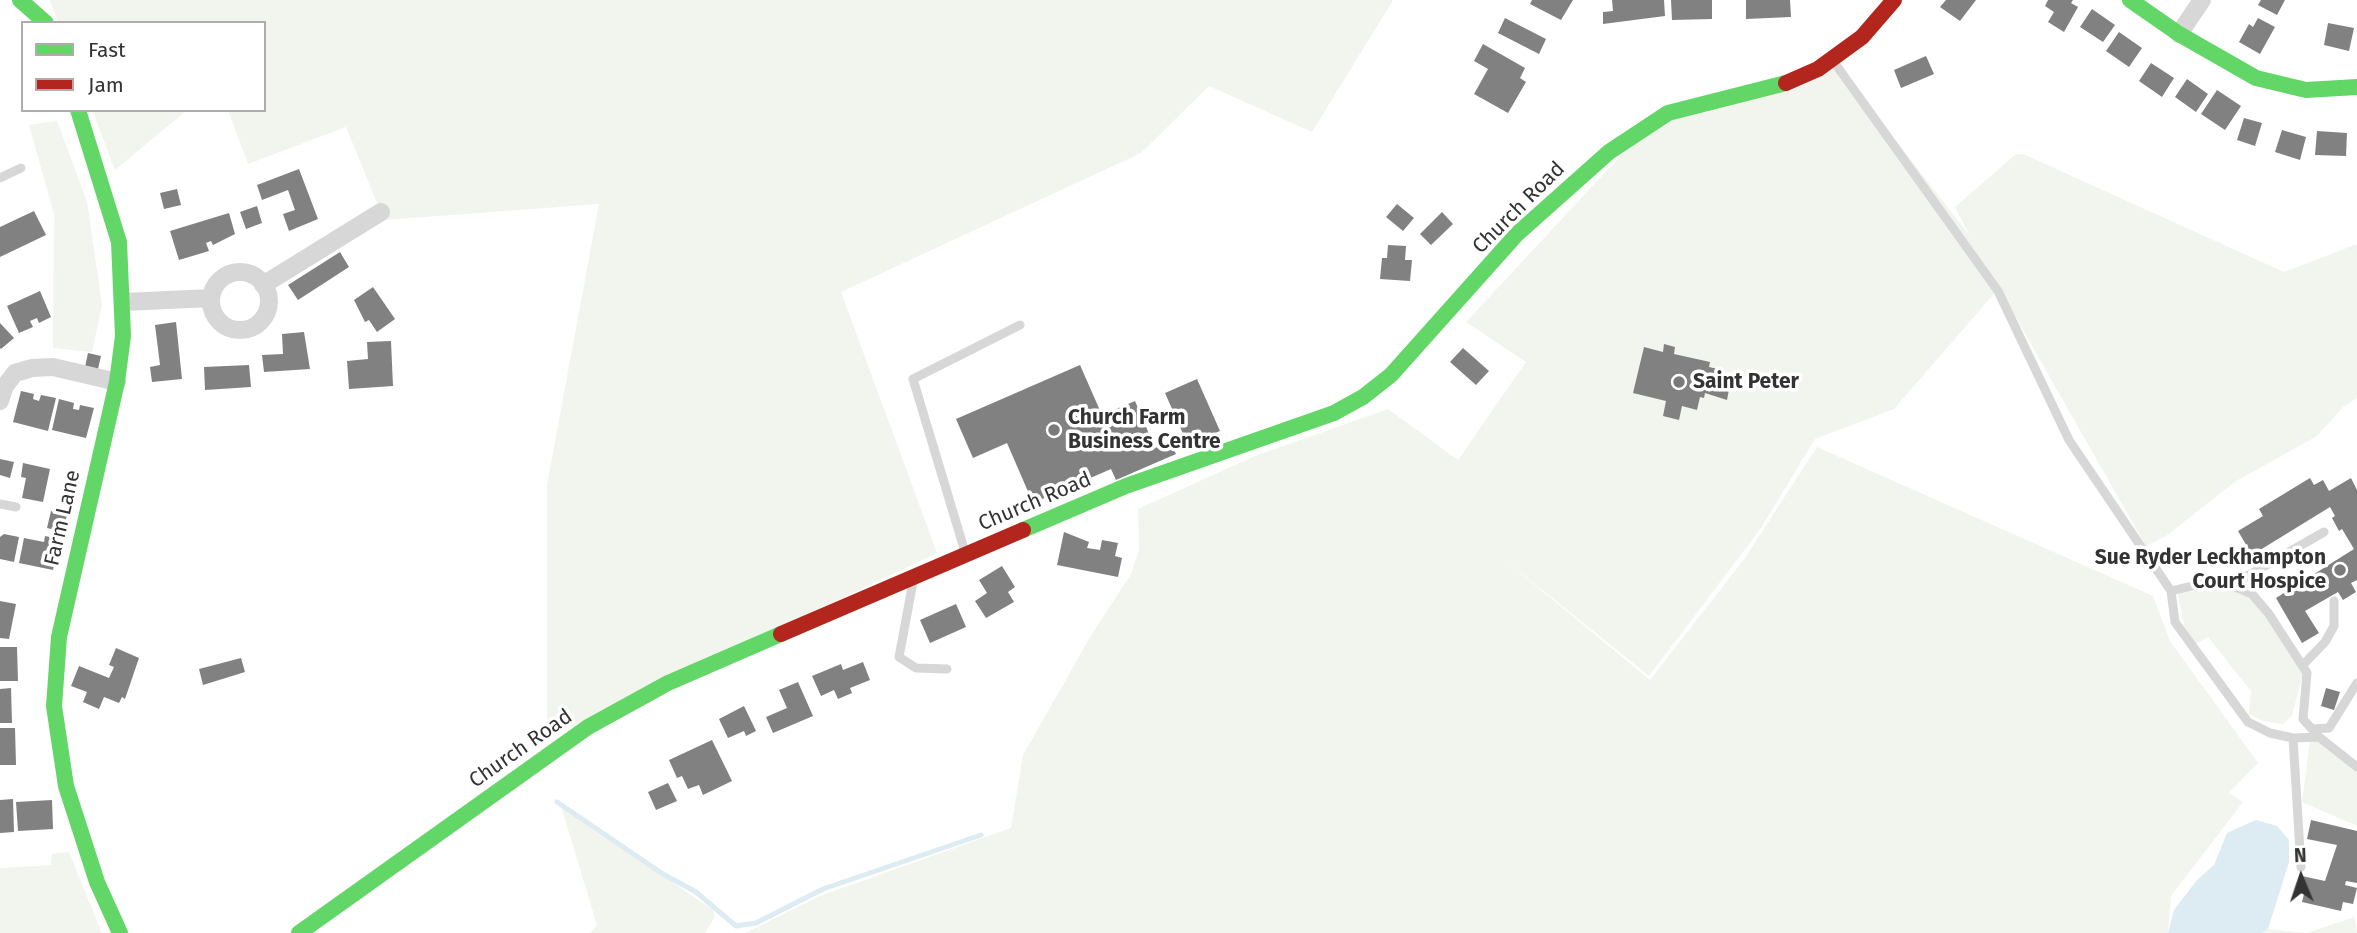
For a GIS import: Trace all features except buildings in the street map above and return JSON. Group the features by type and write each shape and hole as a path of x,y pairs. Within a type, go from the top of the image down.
{"street":[{"path":"20,0 44,21"},
{"name":"Church Road","path":"299,933 588,727 668,683 1138,482 1334,413 1363,397 1391,375 1517,234 1625,139 1653,121 1685,107 1786,83 1833,60 1862,37 1894,0"},
{"path":"2130,0 2179,34 2241,71 2272,84 2323,91 2357,86"},
{"path":"2179,34 2202,0"},
{"name":"Farm Lane","path":"79,112 119,242 124,302 117,382 59,637 54,706 66,786 97,882 120,933"},
{"path":"263,285 381,212"},
{"path":"235,273 251,275 263,285 269,298 266,313 249,329 241,330 224,326 214,313 211,298 217,284 235,273"},
{"path":"124,302 211,298"},
{"path":"0,401 5,386 15,373 32,368 53,367 117,382"}],"lane":[{"path":"1833,60 1998,291 2069,440 2171,591 2175,622 2248,723 2270,733 2293,738 2316,733 2329,728 2357,683"},
{"path":"0,178 21,167"},
{"path":"965,554 913,379 1020,325"},
{"path":"0,504 16,507"},
{"path":"2228,587 2324,532"},
{"path":"914,577 899,656 916,668 947,669"},
{"path":"2171,591 2200,584 2228,587 2252,594 2269,614 2307,673 2303,719 2357,767"},
{"path":"2303,665 2325,642 2334,626 2334,601"},
{"path":"2293,738 2301,867"}],"shaded area":[{"path":"50,0 1393,0 1312,132 1209,86 1141,153 841,292 937,553 547,738 547,485 599,204 384,220 346,127 248,164 229,112 266,112 266,21 57,21"},
{"path":"1833,60 1970,236 1955,207 2016,154 2023,154 2284,272 2357,244 2357,398 2343,407 2317,436 2236,481 2166,536 2146,546 1999,288 1894,409 1815,439 1761,528 1649,676 1495,552 1650,680 1745,558 1817,447 2153,596 2170,641 2258,763 2229,793 2243,802 2171,896 2168,933 745,933 820,896 1011,828 1023,755 1093,632 1131,574 1139,550 1138,509 1255,456 1388,409 1458,460 1526,362 1466,322 1653,121"},
{"path":"93,112 185,112 115,170"},
{"path":"57,121 87,202 102,305 92,352 53,348 54,214 29,125"},
{"path":"2196,589 2239,592 2253,598 2270,617 2303,674 2292,716 2283,724 2263,721 2249,714 2251,691 2208,637 2196,644 2184,626 2178,594"},
{"path":"2310,740 2321,742 2357,767 2357,826 2302,802"},
{"path":"561,806 713,910 715,917 705,933 590,933 597,925"},
{"path":"2256,820 2277,826 2289,840 2289,862 2268,929 2262,933 2168,933 2174,910 2197,880 2214,865 2227,833"},
{"path":"69,852 102,933 0,933 0,868 51,865 52,854"},
{"path":"2355,917 2357,933 2306,933"},
{"path":"2268,929 2306,933 2262,933"}],"waterway":[{"path":"557,802 663,874 696,892 736,926 756,923 823,889 981,835"}],"traffic: fast":[{"path":"20,0 44,21"},
{"path":"2130,0 2179,34 2256,78 2306,90 2357,87"},
{"path":"1023,530 1126,486 1334,413 1363,397 1391,375 1517,234 1609,152 1668,113 1786,83"},
{"path":"79,112 119,242 123,336 117,382 59,637 54,706 66,786 97,882 120,933"},
{"path":"299,933 588,727 668,683 781,634"}],"traffic: jam":[{"path":"1786,83 1818,69 1862,37 1894,0"},
{"path":"781,634 1023,530"}],"place":[{"name":"Saint Peter","path":"1679,382"},
{"name":"Church Farm Business Centre","path":"1054,430"},
{"name":"Sue Ryder Leckhampton Court Hospice","path":"2340,570"}]}
